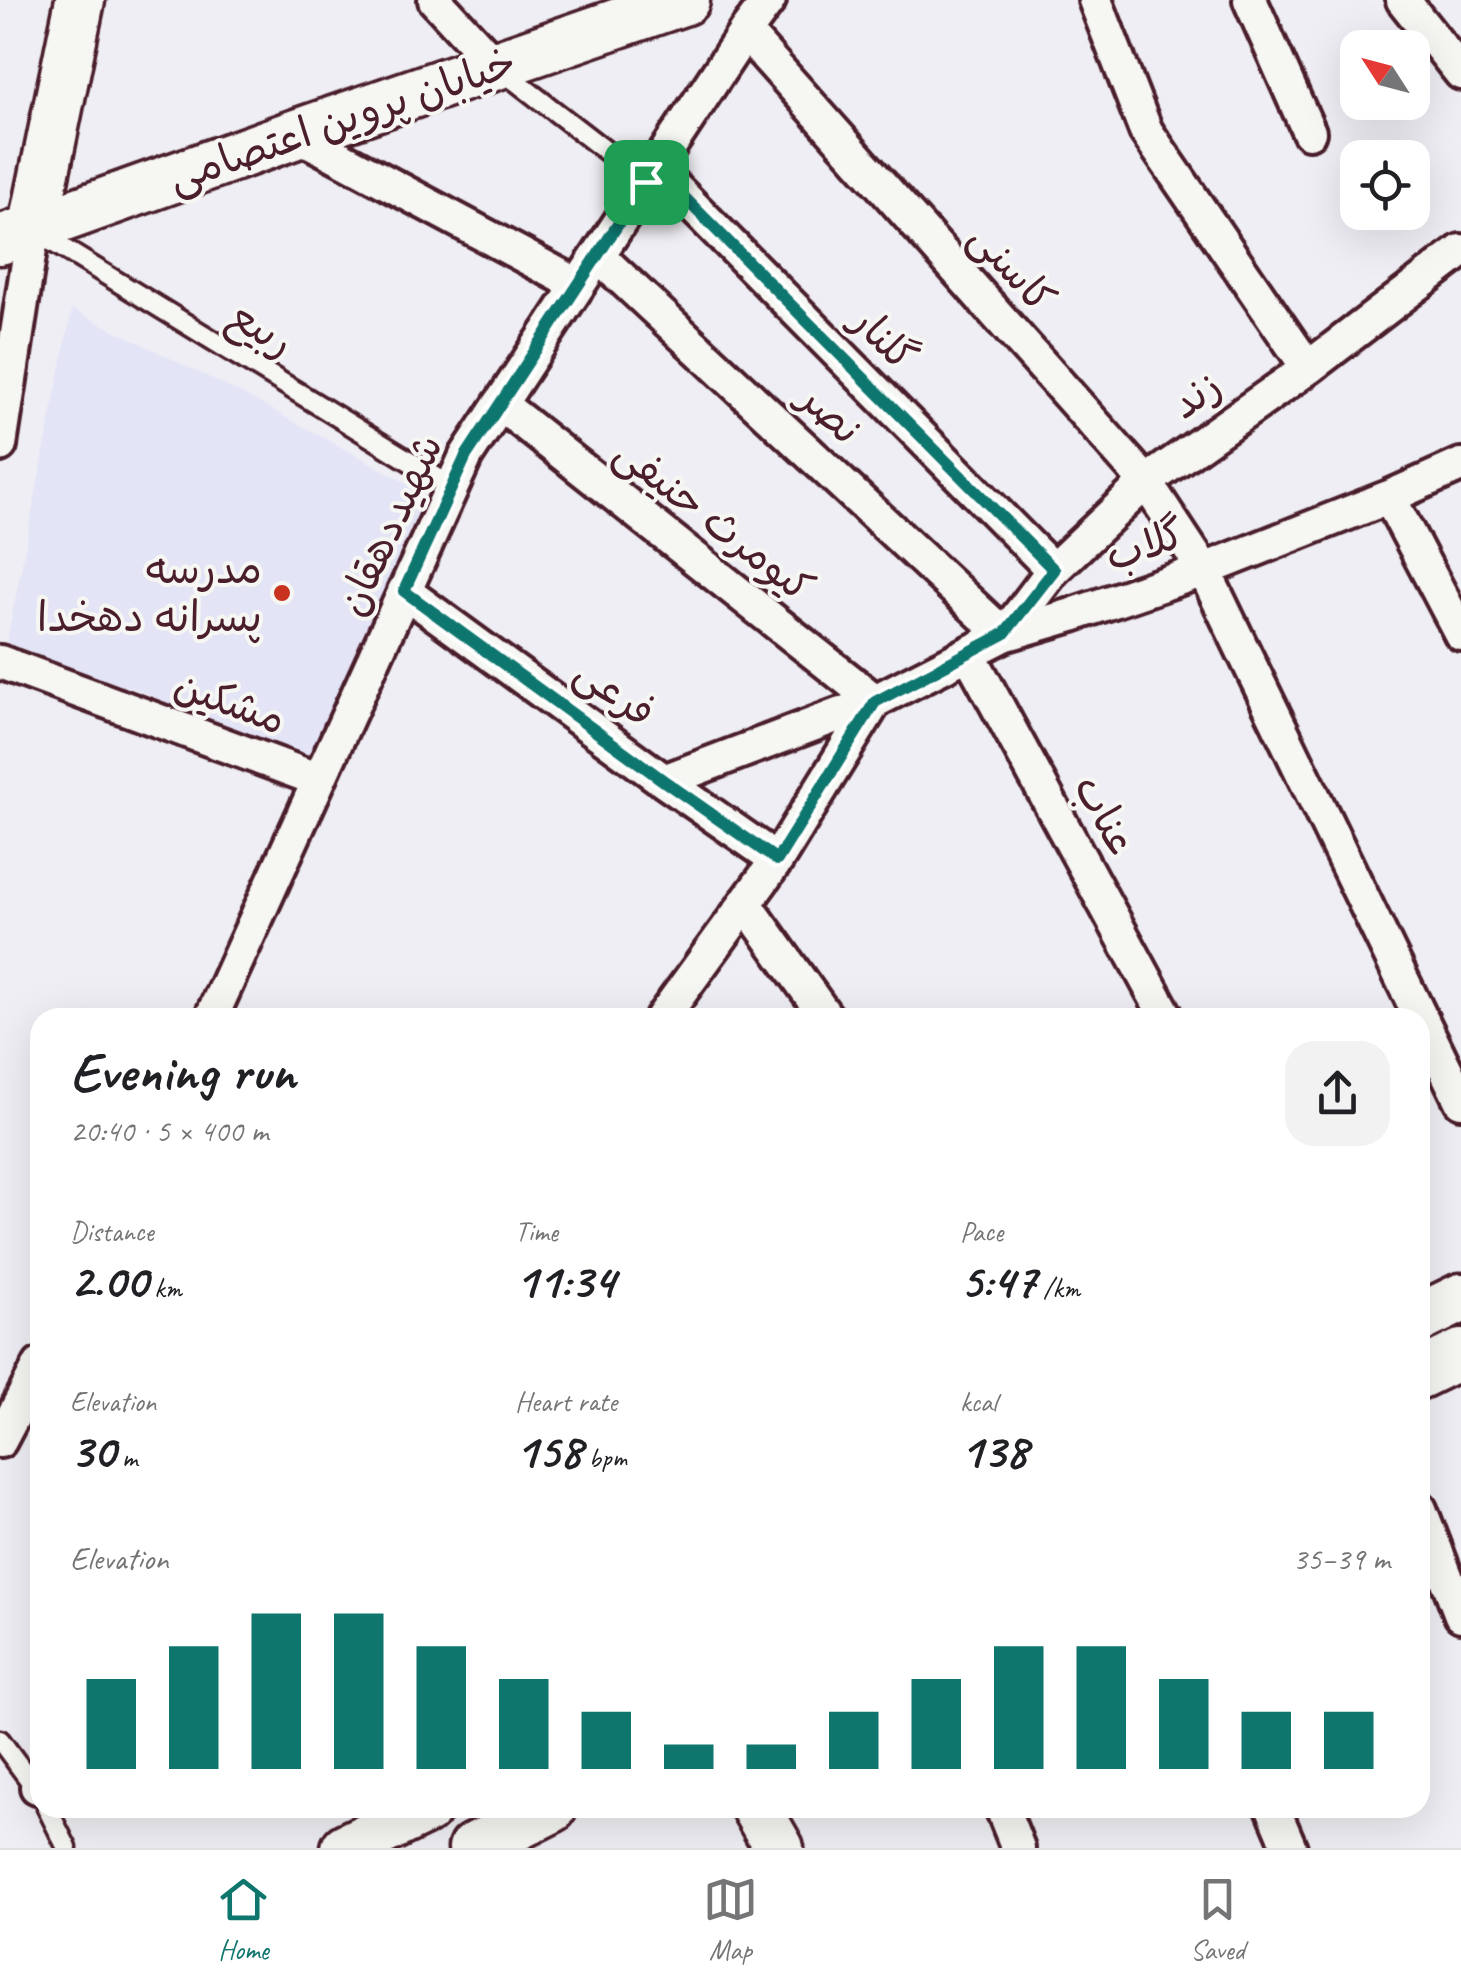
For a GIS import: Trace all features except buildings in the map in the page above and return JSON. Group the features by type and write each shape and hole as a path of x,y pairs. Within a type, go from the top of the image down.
{"street":[{"path":"0,445 16,235 80,0"},
{"name":"گلنار","path":"435,0 496,66"},
{"name":"شهیددهقان","path":"216,1008 466,456 744,32 769,0"},
{"path":"1095,0 1146,131 1308,368"},
{"path":"1250,0 1309,132"},
{"path":"1403,0 1461,73"},
{"name":"خیابان پروین اعتصامی","path":"16,235 678,1"},
{"name":"کاسنی","path":"744,32 1146,482 1204,570 1416,1008"},
{"path":"296,134 578,286"},
{"name":"گلنار","path":"650,175 1054,570"},
{"name":"زند","path":"1004,634 1054,570 1146,482 1308,368 1461,251"},
{"name":"نصر","path":"598,256 1004,634"},
{"name":"کیومرث حنیفی","path":"500,404 875,702"},
{"name":"گلاب","path":"664,781 875,702 1004,634 1072,616 1204,570 1461,465"},
{"path":"1389,497 1461,634"},
{"name":"فرعی","path":"404,591 777,860"},
{"name":"عناب","path":"968,654 1162,1008"},
{"name":"مشکین","path":"0,662 319,780"},
{"path":"669,1008 777,860 875,702"},
{"path":"745,903 820,1008"},
{"name":"کاسنی","path":"1430,1036 1461,1100"},
{"path":"1430,1313 1461,1298"},
{"path":"0,1441 30,1384"},
{"path":"1430,1535 1461,1615"},
{"path":"346,1848 408,1818"},
{"path":"473,1848 532,1818"},
{"path":"762,1818 778,1848"},
{"path":"1006,1818 1018,1848"},
{"path":"1277,1818 1290,1848"}],"lane":[{"name":"گلنار","path":"496,66 650,175"},
{"name":"ربیع","path":"16,235 452,487"},
{"path":"0,1740 30,1779"},
{"path":"53,1818 67,1848"}],"shaded area":[{"path":"72,309 254,400 433,497 307,765 136,689 5,651"}],"place":[{"name":"مدرسه پسرانه دهخدا","path":"282,593"}],"route":[{"path":"655,168 1054,570 1004,634 875,702 777,860 404,591 466,456 646,182 655,168"}]}
